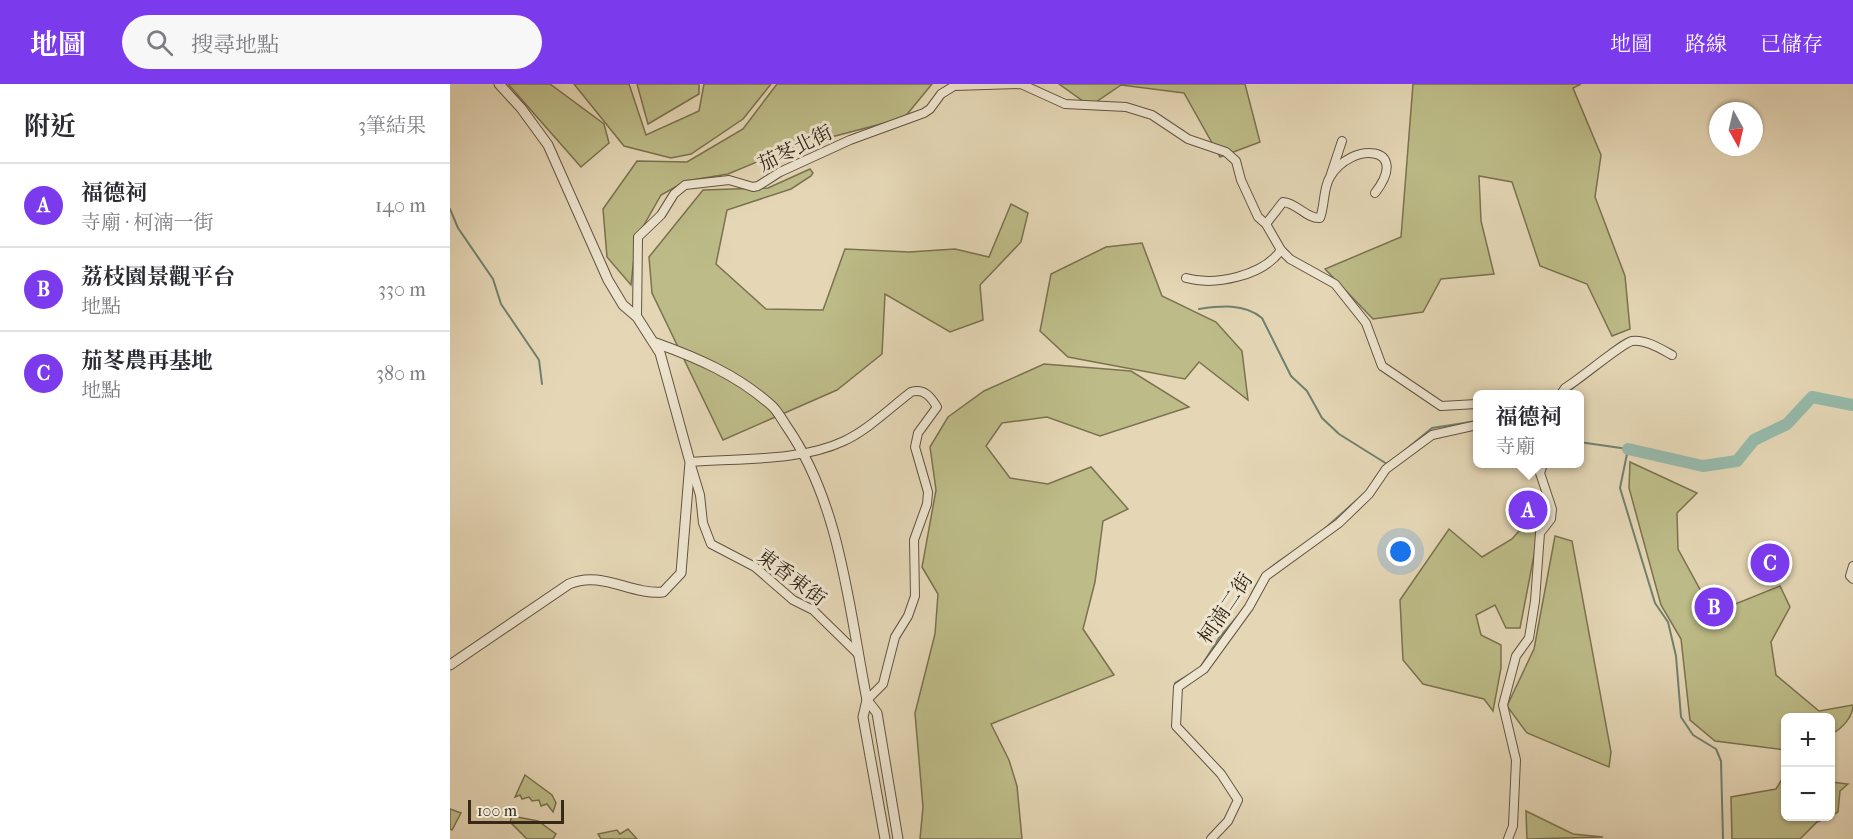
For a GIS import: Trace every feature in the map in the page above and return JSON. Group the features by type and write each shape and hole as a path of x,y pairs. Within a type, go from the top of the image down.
{"street":[{"path":"450,665 569,584 582,578 600,579 657,592 668,589 681,573 690,462 656,343 637,317 623,305 608,280 548,145 521,108 499,84"},
{"name":"茄苳北街","path":"637,317 638,237 662,215 678,190 693,183 729,180 753,187 758,186 780,172 850,140 924,113 930,109 941,94 954,86 1021,84 1065,104 1126,107 1152,115 1188,139 1226,152 1236,161 1246,192 1258,217 1266,224 1281,250 1290,259 1335,284 1366,323 1378,358 1387,372 1442,406 1473,403"},
{"path":"1266,224 1283,202 1290,202 1314,218 1320,218 1330,176 1342,141"},
{"path":"1330,176 1345,161 1357,155 1380,154 1388,172 1375,193"},
{"path":"1186,278 1197,281 1239,278 1275,259 1281,250"},
{"path":"1564,390 1633,341 1647,343 1672,355"},
{"path":"656,343 704,361 736,378 773,406 805,453 835,538 867,700 876,713 898,839"},
{"path":"690,462 805,453 829,447 853,436 911,392 924,392 937,406 918,433 915,447 928,492 927,504 915,540 915,596 908,616 894,637 883,684 867,700 863,717 885,839"},
{"name":"柯湳二街","path":"1211,839 1228,821 1238,800 1221,774 1176,726 1178,687 1204,669 1249,607 1266,576 1340,523 1369,494 1386,469 1432,435 1473,426"},
{"name":"東香東街","path":"690,462 700,495 703,523 711,544 755,567 794,600 813,610 858,654"},
{"path":"1508,839 1513,826 1516,760 1503,705 1516,656 1529,638 1535,601 1539,533 1551,519 1552,509 1540,473 1542,468"},
{"path":"1853,566 1850,576 1853,579"}],"shaded area":[{"path":"508,84 550,84 604,124 609,143 581,167"},
{"path":"574,84 629,84 646,135 699,111 704,84 771,84 743,119 691,154 671,158 624,146"},
{"path":"637,84 699,84 699,94 648,124"},
{"path":"777,84 932,84 904,118 793,147 728,174 686,181 661,195 636,239 631,285 607,257 603,209 637,161 687,162 743,129"},
{"path":"1059,84 1245,84 1260,142 1220,157 1184,93 1121,85 1090,106"},
{"path":"1413,84 1581,84 1573,88 1601,155 1595,197 1625,276 1630,329 1612,336 1587,284 1540,266 1512,182 1479,176 1481,221 1494,274 1441,279 1423,312 1373,319 1325,269 1401,237"},
{"path":"810,169 813,173 811,176 791,189 727,210 716,264 766,309 823,310 845,249 909,252 955,249 989,257 1011,204 1028,213 1021,242 980,285 983,320 950,332 885,294 882,354 837,390 723,440 652,293 649,257 703,190 768,188"},
{"path":"1142,243 1162,296 1216,322 1242,351 1248,400 1199,362 1185,379 1068,357 1040,331 1051,274 1106,247"},
{"path":"1044,364 1131,371 1189,407 1100,436 1047,417 1002,423 986,446 1010,478 1048,484 1091,467 1128,509 1103,521 1095,582 1083,629 1114,675 991,724 1009,760 1017,786 1022,839 920,839 923,807 915,713 935,634 938,594 922,567 936,490 930,447 948,417 984,391"},
{"path":"1630,462 1697,493 1677,513 1678,549 1713,613 1780,586 1790,607 1771,642 1776,675 1819,711 1853,705 1849,718 1839,729 1835,732 1835,713 1781,713 1781,749 1715,741 1690,720 1681,639 1661,605 1629,488"},
{"path":"1532,516 1541,519 1520,628 1506,628 1495,605 1476,615 1481,635 1501,645 1501,668 1493,711 1484,699 1423,684 1403,660 1400,600 1449,529 1482,557 1512,539"},
{"path":"1555,536 1572,541 1611,752 1609,767 1527,733 1507,706 1534,649"},
{"path":"525,775 552,795 556,803 553,812 547,804 541,806 539,800 532,801 529,797 522,799 520,795 515,797"},
{"path":"1781,781 1781,821 1819,821 1800,839 1732,839 1731,797 1776,789"},
{"path":"1835,782 1848,784 1840,791 1838,812 1835,814"},
{"path":"450,809 461,813 452,830 450,829"},
{"path":"1526,811 1573,834 1603,837 1527,839"},
{"path":"512,816 538,821 556,834 553,839 527,839 510,822"},
{"path":"628,829 637,839 601,839 598,834 617,830 620,834"}],"waterway":[{"path":"450,209 458,228 493,279 501,304 539,360 542,384"},
{"path":"1199,309 1240,308 1262,318 1291,376 1307,391 1322,418 1339,434 1387,464"},
{"path":"1628,449 1703,466 1737,461 1754,440 1787,424 1812,397 1853,405"},
{"path":"1404,451 1432,428 1473,422"},
{"path":"1584,443 1628,449 1620,488 1655,603 1668,622 1676,656 1681,717 1693,735 1716,749 1721,761 1723,839"},
{"path":"1321,532 1368,490"},
{"path":"1249,600 1256,585 1266,573 1292,553"},
{"path":"1200,668 1219,638 1237,617"},
{"path":"1173,725 1175,683 1195,671"}],"place":[{"name":"福德祠","path":"1528,510"},
{"name":"茄苳農再基地","path":"1770,563"},
{"name":"荔枝園景觀平台","path":"1714,607"}]}
